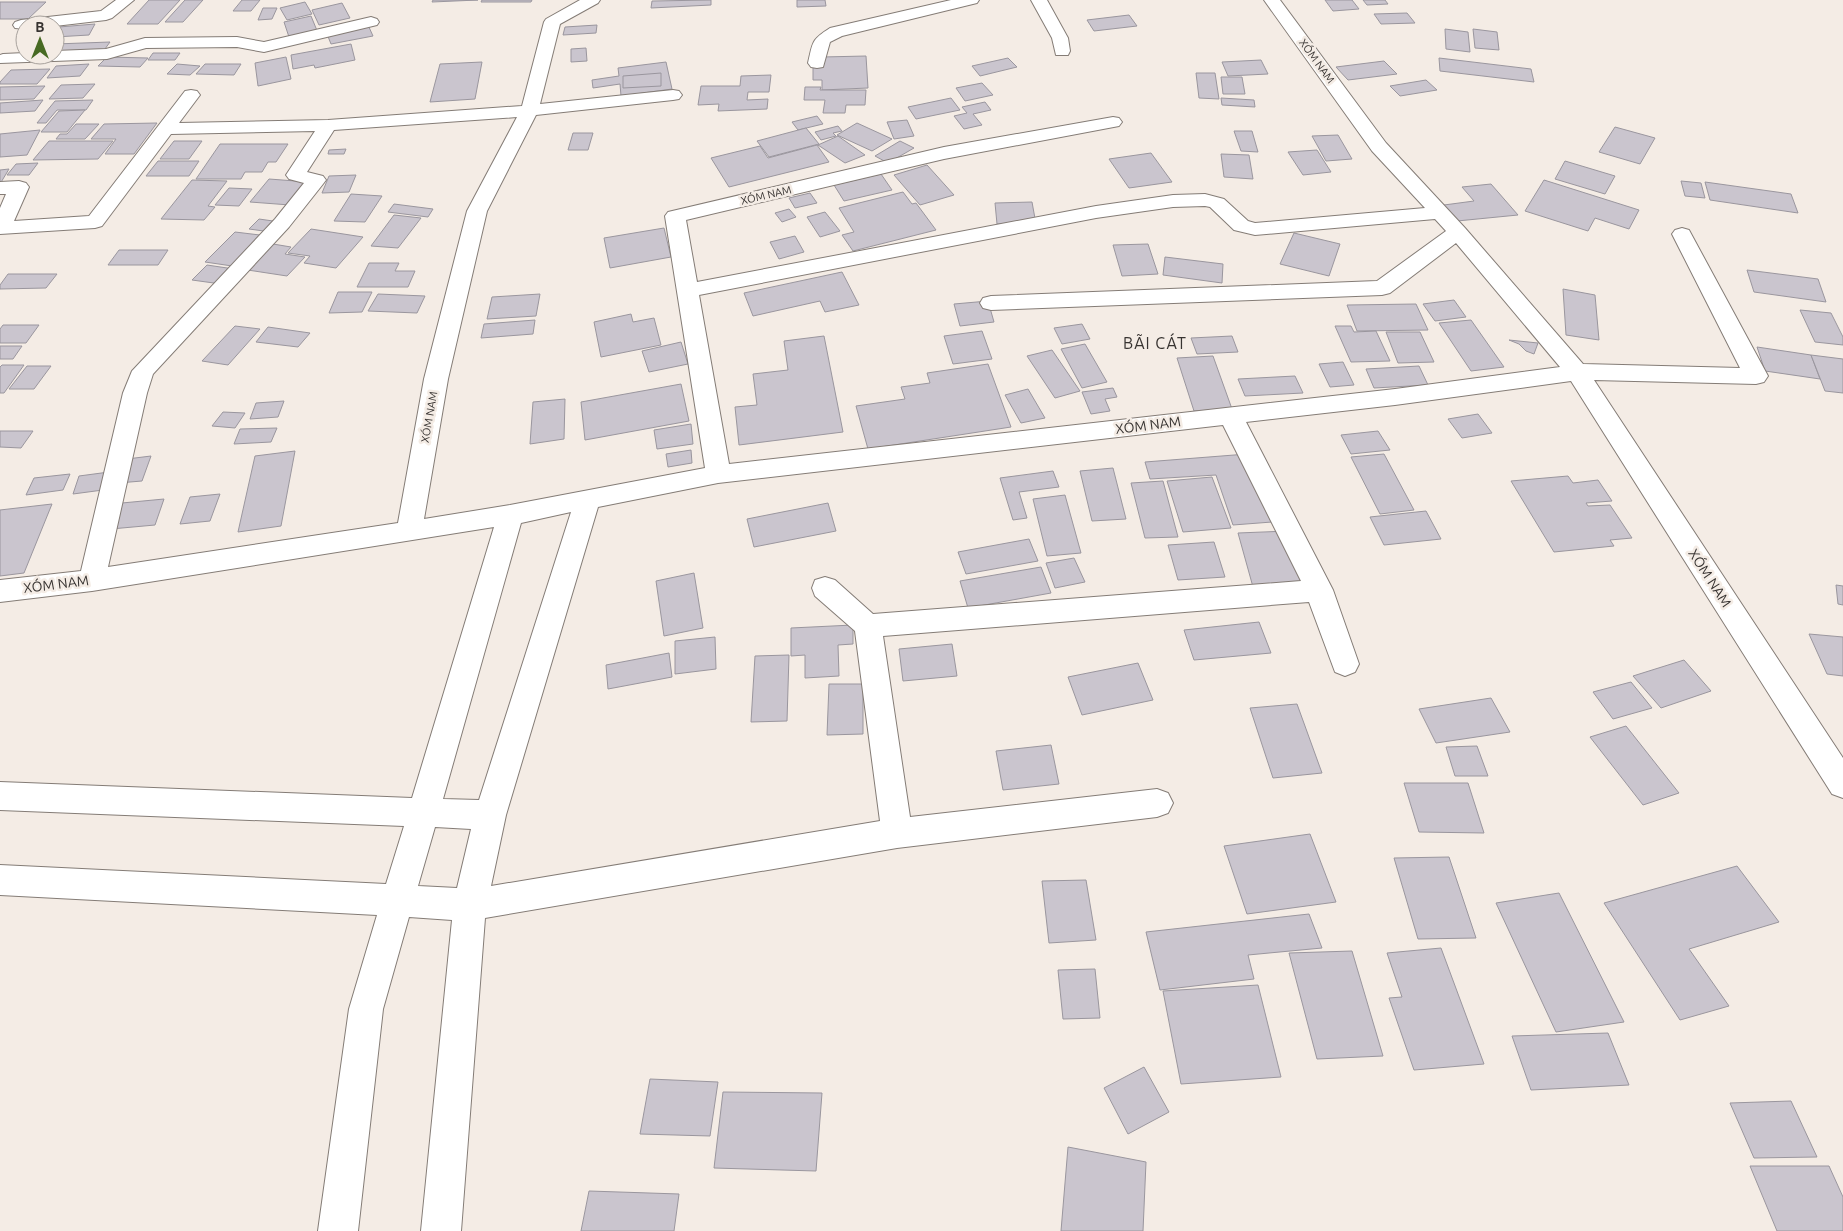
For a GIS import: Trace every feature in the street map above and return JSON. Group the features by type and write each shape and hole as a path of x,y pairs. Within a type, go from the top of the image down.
{"street":[{"path":"126,0 106,15 14,25 1,61 107,54 145,42 237,42 264,47 371,22"},
{"name":"XÓM NAM","path":"409,531 436,379 477,211 530,110 552,22 592,0"},
{"path":"817,63 822,40 836,32 971,0"},
{"path":"1039,0 1060,38 1062,51"},
{"name":"XÓM NAM","path":"1272,0 1379,147 1458,232 1577,372 1843,784"},
{"path":"166,129 328,125 564,108 673,95"},
{"path":"0,188 19,187 1,228 95,222 191,96"},
{"name":"XÓM NAM","path":"718,474 675,216 944,153 1113,122"},
{"path":"92,580 135,393 143,371 282,223 316,180 296,176 328,125"},
{"path":"687,291 1087,214 1173,201 1205,200 1217,203 1241,226 1255,229 1440,213"},
{"path":"991,303 1382,288 1458,232"},
{"name":"XÓM NAM","path":"0,592 92,580 510,515 718,474 1395,397 1577,372 1756,376 1682,234"},
{"path":"1231,416 1320,590 1345,664"},
{"path":"441,1231 470,905 490,815 588,499"},
{"path":"338,1231 366,1008 510,515"},
{"path":"825,588 868,626 897,833"},
{"path":"868,626 1320,590"},
{"path":"0,796 490,815"},
{"path":"0,880 470,905 897,833 1157,803"}],"building":[{"path":"149,0 180,0 158,24 127,24"},
{"path":"185,0 203,0 183,22 165,22"},
{"path":"242,0 260,0 251,11 233,11"},
{"path":"433,0 478,0 432,2"},
{"path":"482,0 532,0 531,2 481,2"},
{"path":"711,0 711,5 651,8 652,1"},
{"path":"797,0 825,0 826,6 797,7"},
{"path":"1325,0 1352,0 1359,9 1333,11"},
{"path":"1363,0 1385,0 1388,4 1367,5"},
{"path":"0,2 46,2 32,15 15,15 15,19 0,19"},
{"path":"305,2 312,14 287,20 280,8"},
{"path":"342,3 350,18 319,25 312,10"},
{"path":"263,8 277,8 272,19 258,20"},
{"path":"1407,13 1415,23 1381,24 1374,14"},
{"path":"1129,15 1137,26 1094,31 1087,20"},
{"path":"311,16 318,33 290,40 284,22"},
{"path":"95,24 89,35 65,36 65,26"},
{"path":"368,25 373,36 331,44 327,34"},
{"path":"597,25 596,33 563,35 565,27"},
{"path":"1445,29 1468,32 1470,52 1446,49"},
{"path":"1473,29 1497,32 1499,50 1475,48"},
{"path":"110,42 102,53 65,55 65,44"},
{"path":"351,44 355,60 315,68 314,65 293,69 291,55"},
{"path":"586,48 587,61 571,62 571,49"},
{"path":"153,53 180,53 175,60 148,60"},
{"path":"866,56 868,88 822,90 822,80 813,80 813,66 822,57"},
{"path":"107,57 148,58 140,67 98,66"},
{"path":"286,57 291,79 258,86 255,63"},
{"path":"1008,58 1017,67 980,76 972,66"},
{"path":"1439,58 1531,69 1534,82 1440,71"},
{"path":"1261,60 1268,74 1228,76 1222,62"},
{"path":"1384,61 1397,74 1348,80 1336,67"},
{"path":"482,62 475,99 430,102 440,64"},
{"path":"666,62 672,89 621,96 620,84 593,88 592,80 619,76 618,68"},
{"path":"89,64 80,76 47,78 56,66"},
{"path":"177,64 200,66 190,75 167,74"},
{"path":"205,64 241,64 234,75 196,74"},
{"path":"50,69 37,84 0,84 11,70"},
{"path":"661,73 661,86 623,88 623,76"},
{"path":"1196,73 1215,73 1219,99 1199,98"},
{"path":"771,75 769,92 748,92 747,100 768,99 767,109 718,111 719,104 698,105 701,86 740,86 741,76"},
{"path":"1221,77 1242,77 1245,94 1223,94"},
{"path":"1426,80 1437,90 1400,96 1390,86"},
{"path":"982,83 993,95 965,101 956,88"},
{"path":"95,84 83,98 49,99 61,85"},
{"path":"45,86 34,99 0,100 0,87"},
{"path":"805,87 821,87 820,90 866,90 865,105 846,105 845,113 823,113 825,100 804,100"},
{"path":"951,98 960,110 916,119 908,107"},
{"path":"1221,98 1254,100 1255,107 1222,105"},
{"path":"43,100 35,111 0,113 0,103"},
{"path":"93,100 86,110 57,110 46,123 37,123 55,101"},
{"path":"985,102 991,110 973,114 982,125 964,129 954,116 967,113 962,107"},
{"path":"85,110 67,132 41,132 59,111"},
{"path":"817,116 823,124 798,130 792,122"},
{"path":"907,120 914,136 894,139 887,122"},
{"path":"157,123 134,154 105,154 116,139 91,139 104,124"},
{"path":"857,123 892,139 872,151 837,135"},
{"path":"76,124 99,124 85,139 56,139 60,134 67,134"},
{"path":"838,126 842,131 833,133 836,136 821,140 815,132"},
{"path":"1615,127 1655,138 1640,164 1599,152"},
{"path":"806,128 819,144 769,157 757,141"},
{"path":"40,130 27,155 0,157 0,134"},
{"path":"1234,131 1252,131 1258,152 1241,151"},
{"path":"573,133 593,133 588,150 568,150"},
{"path":"1338,135 1352,159 1326,161 1312,136"},
{"path":"838,136 865,155 845,163 818,145"},
{"path":"49,141 113,141 98,159 33,160"},
{"path":"174,141 202,141 189,159 160,159"},
{"path":"900,141 914,148 888,163 875,156"},
{"path":"220,144 288,144 276,162 268,162 262,172 245,172 241,179 196,179"},
{"path":"817,145 829,162 729,187 711,158 760,146 768,158"},
{"path":"346,149 344,154 328,154 329,150"},
{"path":"1317,150 1331,172 1303,175 1288,152"},
{"path":"1151,153 1172,182 1129,188 1109,159"},
{"path":"1221,154 1249,155 1253,179 1224,177"},
{"path":"158,161 199,161 189,176 146,176"},
{"path":"1565,161 1615,176 1605,194 1555,179"},
{"path":"38,163 29,175 7,175 16,164"},
{"path":"927,165 954,195 920,205 894,175"},
{"path":"9,169 0,184 0,170"},
{"path":"881,174 892,190 844,201 834,185"},
{"path":"356,175 349,192 322,193 329,176"},
{"path":"269,179 309,182 290,205 250,202"},
{"path":"192,180 227,181 208,206 215,207 204,220 161,219"},
{"path":"1544,180 1639,210 1629,229 1595,218 1588,231 1525,211"},
{"path":"1681,181 1701,183 1705,198 1685,196"},
{"path":"1705,182 1791,194 1798,213 1710,200"},
{"path":"1491,184 1518,215 1457,221 1444,205 1474,201 1462,187"},
{"path":"229,188 252,189 239,206 215,205"},
{"path":"903,192 912,204 916,203 936,230 853,251 842,235 854,232 839,208"},
{"path":"810,193 817,203 795,208 789,198"},
{"path":"351,194 382,196 365,222 334,221"},
{"path":"1032,202 1036,224 997,224 995,203"},
{"path":"394,204 433,209 428,217 388,212"},
{"path":"789,209 796,217 782,222 775,213"},
{"path":"825,212 840,231 820,237 807,217"},
{"path":"394,215 421,218 398,248 371,246"},
{"path":"259,219 280,222 271,232 249,229"},
{"path":"664,228 671,257 610,268 604,238"},
{"path":"311,229 363,237 336,268 304,263 310,256 288,253"},
{"path":"235,232 268,236 239,267 205,262"},
{"path":"1294,233 1340,244 1329,276 1280,264"},
{"path":"795,236 804,252 779,259 770,242"},
{"path":"267,243 291,247 285,254 305,257 287,276 241,269"},
{"path":"1148,244 1158,274 1122,276 1113,245"},
{"path":"119,250 168,250 158,265 108,265"},
{"path":"1165,257 1223,264 1222,283 1163,275"},
{"path":"369,263 399,263 395,271 415,271 408,287 357,287"},
{"path":"207,265 234,269 221,284 192,280"},
{"path":"1747,270 1818,279 1826,302 1754,292"},
{"path":"842,272 859,305 825,312 820,301 753,316 744,293"},
{"path":"8,274 57,274 46,288 0,289 0,285"},
{"path":"1563,289 1595,295 1599,340 1566,335"},
{"path":"338,292 372,292 362,312 329,313"},
{"path":"378,294 425,296 417,313 368,311"},
{"path":"540,294 536,316 487,319 492,297"},
{"path":"1454,300 1466,317 1435,321 1423,304"},
{"path":"988,301 994,322 960,326 954,304"},
{"path":"1416,304 1428,330 1357,331 1347,305"},
{"path":"1800,310 1831,313 1843,337 1843,345 1815,342"},
{"path":"631,314 633,322 654,318 661,345 601,357 594,322"},
{"path":"535,320 533,334 481,338 484,324"},
{"path":"1471,320 1504,367 1471,371 1439,323"},
{"path":"1082,324 1090,339 1062,344 1054,328"},
{"path":"3,325 39,325 26,343 0,343 0,329"},
{"path":"235,326 260,329 228,365 202,361"},
{"path":"1335,326 1351,326 1354,332 1376,331 1390,361 1351,362"},
{"path":"268,327 310,333 298,347 256,342"},
{"path":"982,331 992,359 953,364 944,336"},
{"path":"1386,332 1420,332 1434,362 1398,363"},
{"path":"824,336 843,432 739,445 735,407 757,405 753,374 788,370 784,341"},
{"path":"1232,336 1238,352 1197,354 1191,338"},
{"path":"1509,340 1538,343 1534,354"},
{"path":"681,342 688,364 649,372 642,351"},
{"path":"1085,344 1107,382 1082,388 1061,349"},
{"path":"0,346 22,346 13,359 0,359"},
{"path":"1757,347 1811,355 1820,379 1765,371"},
{"path":"1052,350 1080,391 1055,398 1027,356"},
{"path":"1811,355 1843,359 1843,393 1825,391"},
{"path":"1213,356 1232,409 1194,411 1177,358"},
{"path":"1343,362 1354,385 1330,387 1319,364"},
{"path":"988,364 1011,427 868,449 856,406 905,399 901,387 930,383 927,373"},
{"path":"2,365 24,365 4,393 0,393 0,367"},
{"path":"27,366 51,366 34,389 9,389"},
{"path":"1419,366 1428,385 1374,388 1366,369"},
{"path":"1295,376 1303,393 1245,396 1238,379"},
{"path":"681,384 689,421 585,440 581,402"},
{"path":"1113,388 1117,397 1105,399 1110,411 1091,414 1082,392"},
{"path":"1028,389 1045,418 1021,423 1005,395"},
{"path":"565,399 564,439 530,444 533,402"},
{"path":"284,401 278,417 250,419 256,403"},
{"path":"223,412 245,413 235,428 212,426"},
{"path":"1478,414 1492,433 1462,438 1448,419"},
{"path":"691,424 693,444 657,449 654,430"},
{"path":"277,428 271,442 234,444 240,429"},
{"path":"0,431 33,431 21,448 0,447"},
{"path":"1378,431 1390,450 1351,454 1341,435"},
{"path":"691,450 692,463 668,467 666,454"},
{"path":"295,451 281,526 238,532 255,456"},
{"path":"1247,454 1272,522 1233,525 1216,475 1150,479 1145,462"},
{"path":"1384,454 1414,510 1380,514 1351,457"},
{"path":"151,456 142,481 118,483 127,459"},
{"path":"1113,468 1126,519 1092,521 1080,471"},
{"path":"1053,471 1059,487 1019,492 1027,518 1013,520 1000,478"},
{"path":"109,472 103,490 73,494 79,476"},
{"path":"70,474 63,490 26,495 34,478"},
{"path":"1568,476 1573,483 1598,480 1612,501 1586,503 1588,506 1610,505 1632,538 1610,540 1614,546 1554,552 1511,481"},
{"path":"1212,477 1231,528 1183,532 1167,481"},
{"path":"1163,481 1178,537 1145,538 1131,483"},
{"path":"220,494 210,521 180,524 190,497"},
{"path":"1065,495 1081,553 1047,556 1033,499"},
{"path":"164,499 155,525 111,529 122,503"},
{"path":"828,503 836,531 754,547 747,519"},
{"path":"52,504 24,573 0,576 0,510"},
{"path":"1426,511 1441,539 1384,545 1370,517"},
{"path":"1288,531 1305,586 1253,587 1238,533"},
{"path":"1029,539 1038,561 966,574 958,552"},
{"path":"1214,542 1225,577 1178,580 1168,545"},
{"path":"1074,558 1085,582 1055,588 1046,563"},
{"path":"1041,567 1051,593 968,608 960,581"},
{"path":"694,573 703,628 664,636 656,581"},
{"path":"1836,585 1843,586 1843,605 1838,604"},
{"path":"1259,622 1271,653 1194,660 1184,630"},
{"path":"853,625 853,644 838,645 839,676 805,678 805,655 791,656 791,628"},
{"path":"1809,634 1843,637 1843,676 1827,674"},
{"path":"715,637 716,669 675,674 675,641"},
{"path":"952,644 957,676 903,681 899,649"},
{"path":"669,653 672,677 608,689 606,665"},
{"path":"789,655 787,721 751,722 755,656"},
{"path":"1684,660 1711,691 1661,708 1633,676"},
{"path":"1138,663 1153,700 1082,715 1068,677"},
{"path":"1631,682 1652,708 1613,719 1593,692"},
{"path":"829,684 863,684 863,734 827,735"},
{"path":"1491,698 1510,732 1436,743 1419,709"},
{"path":"1297,704 1322,773 1273,778 1250,708"},
{"path":"1626,726 1679,793 1643,805 1590,737"},
{"path":"1051,745 1059,784 1003,790 996,751"},
{"path":"1477,746 1488,776 1455,776 1446,747"},
{"path":"1404,783 1468,783 1484,833 1419,832"},
{"path":"1310,834 1336,902 1247,914 1224,846"},
{"path":"1449,857 1476,938 1418,939 1394,858"},
{"path":"1737,866 1779,922 1689,949 1729,1006 1680,1020 1604,903"},
{"path":"1086,880 1096,940 1049,943 1042,881"},
{"path":"1559,893 1624,1022 1556,1032 1496,903"},
{"path":"1309,914 1322,948 1248,955 1254,979 1160,990 1146,932"},
{"path":"1441,948 1484,1064 1414,1070 1389,998 1402,997 1387,953"},
{"path":"1352,951 1383,1056 1317,1059 1289,953"},
{"path":"1095,969 1100,1018 1063,1019 1058,970"},
{"path":"1258,985 1281,1077 1181,1084 1163,991"},
{"path":"1608,1033 1629,1085 1531,1090 1512,1036"},
{"path":"1144,1067 1169,1112 1128,1134 1104,1088"},
{"path":"650,1079 718,1082 710,1136 640,1134"},
{"path":"723,1092 822,1093 816,1171 714,1168"},
{"path":"1791,1101 1817,1157 1754,1158 1730,1103"},
{"path":"1068,1147 1146,1162 1143,1231 1061,1231"},
{"path":"1750,1166 1829,1166 1843,1197 1843,1231 1777,1231"},
{"path":"589,1191 679,1194 674,1231 581,1231"}],"district":[{"name":"BÃI CÁT","path":"1155,343"}]}
